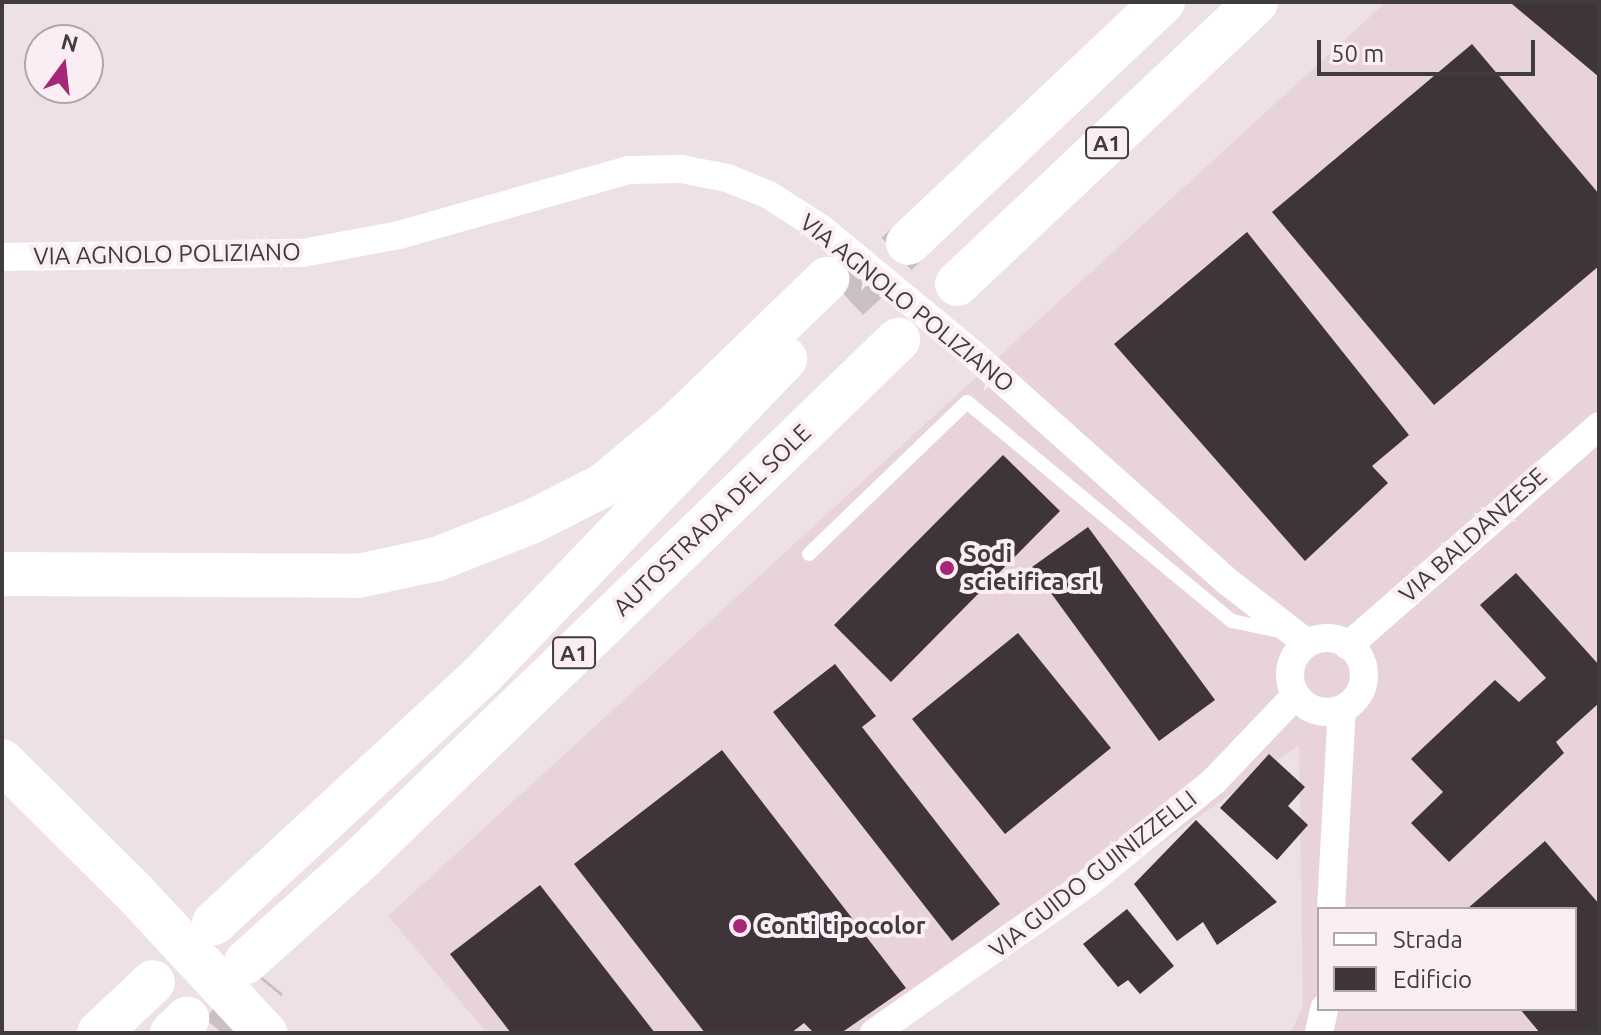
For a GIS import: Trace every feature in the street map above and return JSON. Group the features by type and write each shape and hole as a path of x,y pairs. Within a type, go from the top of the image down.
{"highway":[{"path":"896,233 1107,55 1163,2"},
{"name":"A1","path":"957,284 1256,2"},
{"name":"A1","path":"2,574 358,576 437,559 531,522 604,485 838,289 480,677 214,923"},
{"name":"AUTOSTRADA DEL SOLE","path":"256,971 364,856 898,340"},
{"path":"2,761 136,894 265,1033"},
{"path":"99,1033 153,982"}],"street":[{"name":"VIA AGNOLO POLIZIANO","path":"2,257 303,253 399,235 628,170 681,169 727,178 769,195 822,229 973,354 1228,582 1302,639"},
{"name":"VIA BALDANZESE","path":"1348,646 1599,426"},
{"path":"1302,639 1331,639 1348,646 1362,663 1364,680 1355,699 1342,709 1320,712 1296,695 1290,672 1302,639"},
{"name":"VIA GUIDO GUINIZZELLI","path":"874,1033 1088,883 1214,781 1296,695"},
{"path":"1331,907 1333,793 1342,709"},
{"path":"1319,1033 1324,1011"}],"lane":[{"path":"809,554 967,402 1232,621 1302,639"}],"shaded area":[{"path":"1386,2 1599,2 1599,1033 1291,1033 1303,1004 1299,745 897,1033 487,1033 388,916"}],"building":[{"path":"1599,2 1599,77 1512,4"},
{"path":"1472,44 1599,194 1599,266 1434,405 1272,212"},
{"path":"1247,232 1409,435 1372,466 1388,483 1305,561 1114,344"},
{"name":"Sodi scietifica srl","path":"1003,455 1060,511 891,682 834,625"},
{"path":"1088,527 1215,700 1159,741 1032,567"},
{"path":"1516,573 1599,665 1599,703 1556,742 1564,753 1449,862 1411,823 1443,792 1411,759 1495,680 1519,702 1546,678 1480,605"},
{"path":"1018,633 1111,748 1005,834 912,719"},
{"path":"835,664 876,716 862,727 1000,904 952,941 773,712"},
{"name":"Conti tipocolor","path":"722,750 906,988 841,1033 814,1033 804,1023 791,1033 705,1033 574,864"},
{"path":"1269,754 1305,787 1288,806 1308,825 1277,860 1220,808"},
{"path":"1196,820 1277,902 1217,945 1203,922 1177,941 1134,884"},
{"path":"1545,841 1599,904 1599,1033 1540,1033 1522,1011 1577,1011 1577,907 1469,907"},
{"path":"540,885 655,1033 511,1033 450,954"},
{"path":"1127,909 1174,966 1140,994 1128,980 1118,987 1083,944"}],"tunnel":[{"path":"848,299 908,243"},
{"path":"222,1033 266,980"}],"place":[{"name":"Sodi scietifica srl","path":"947,568"},
{"name":"Conti tipocolor","path":"740,926"}]}
